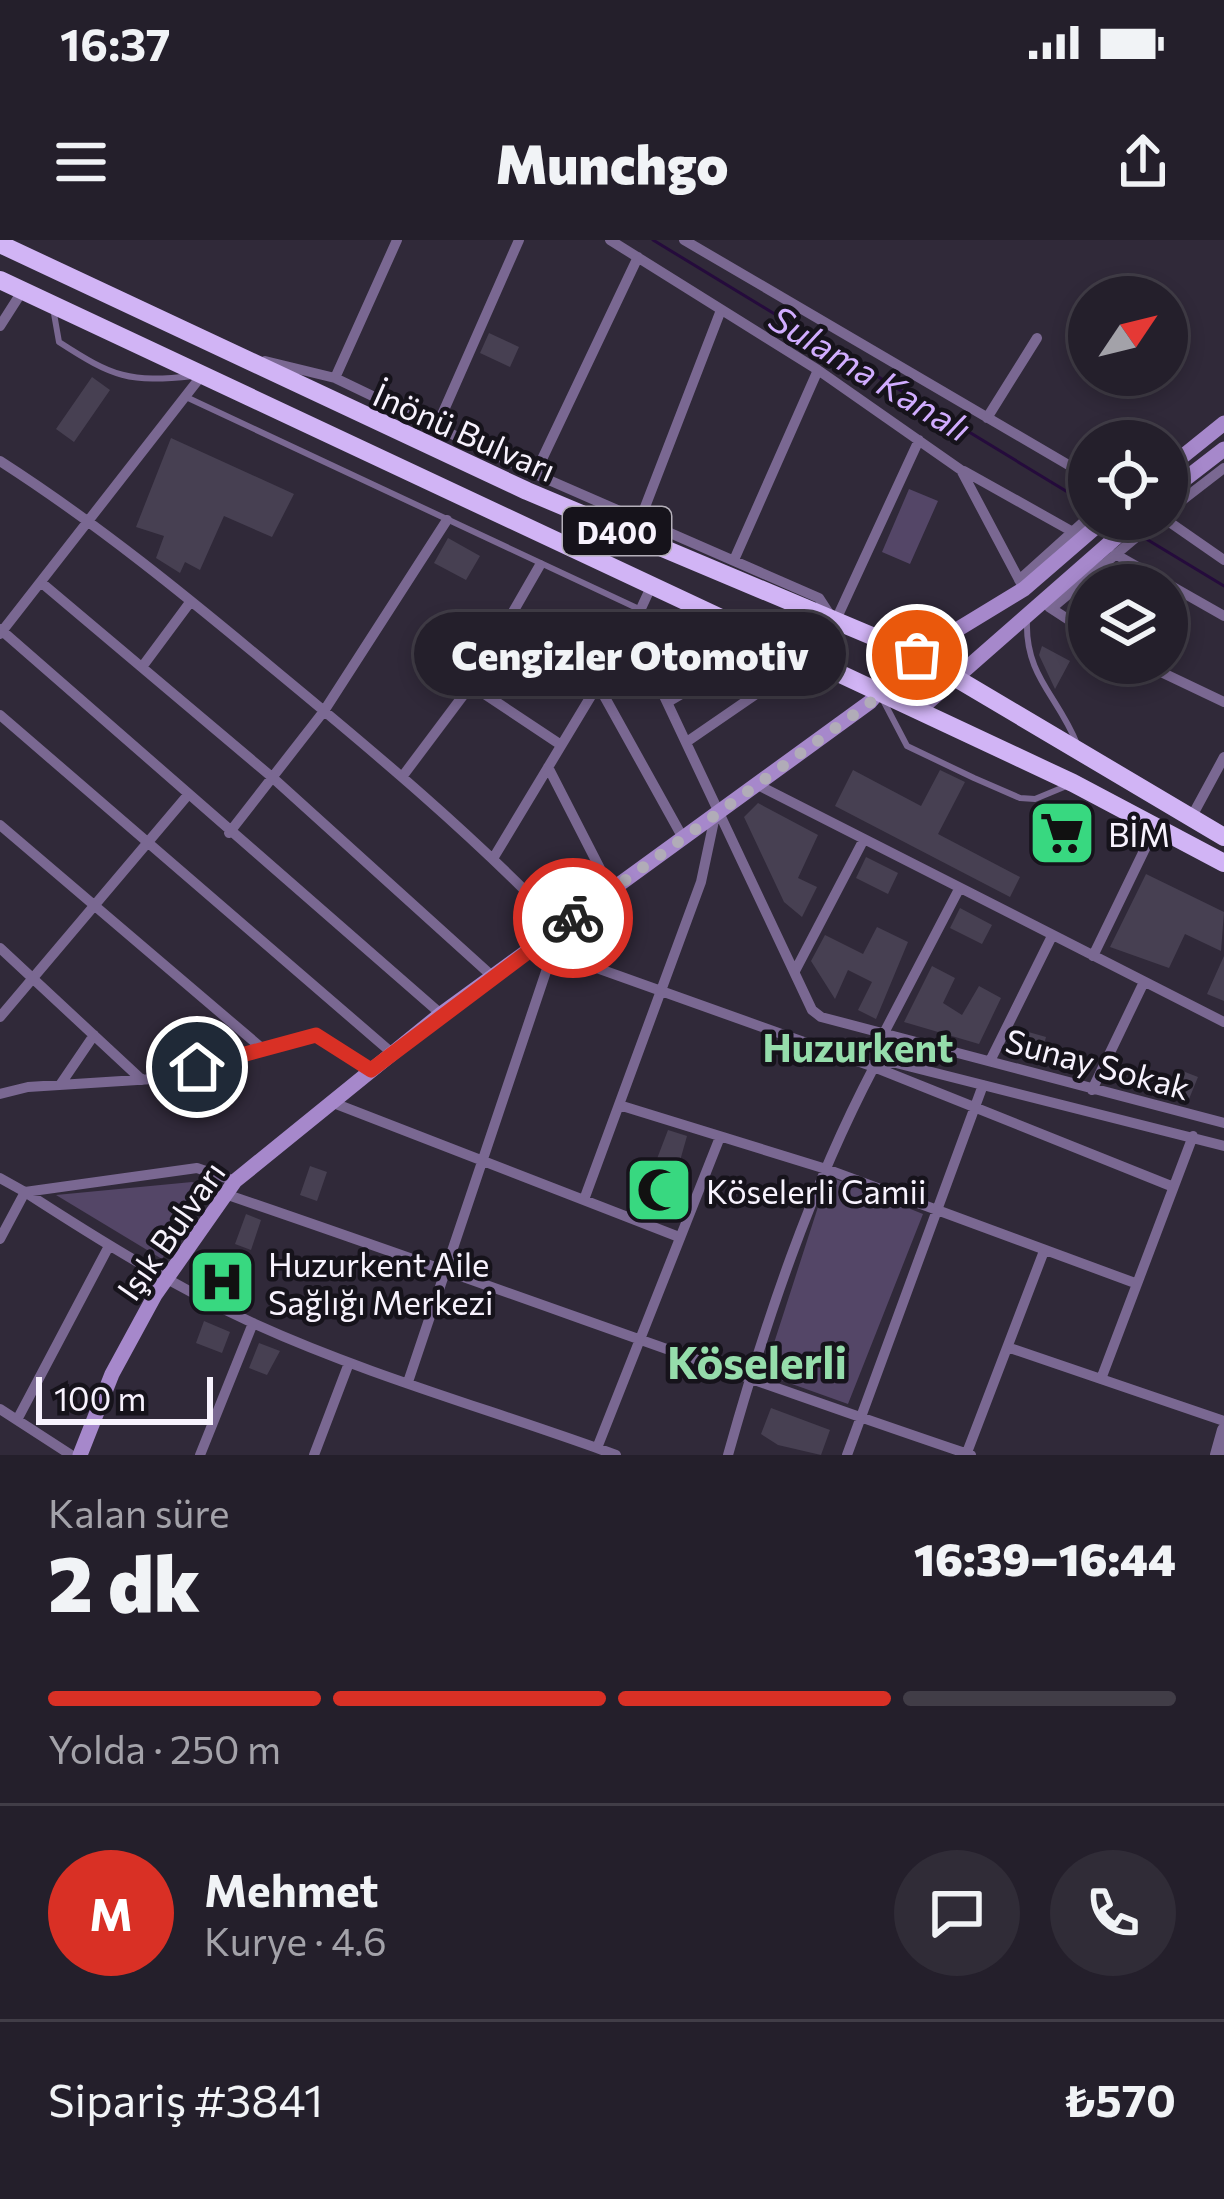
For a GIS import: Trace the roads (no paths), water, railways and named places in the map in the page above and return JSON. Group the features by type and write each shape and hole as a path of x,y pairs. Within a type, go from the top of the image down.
{"highway":[{"name":"İnönü Bulvarı","path":"0,244 526,491 917,655 1224,836"},
{"name":"İnönü Bulvarı","path":"0,280 650,589 881,693"},
{"name":"D400","path":"881,693 1073,783 1224,863"}],"main road":[{"path":"1188,452 1224,423"},
{"path":"1188,477 1224,449"},
{"name":"Işık Bulvarı","path":"76,1455 112,1374 167,1278 230,1187 441,1014 881,693 904,662 1022,584 1071,540"},
{"path":"918,711 1124,540"}],"street":[{"path":"335,378 397,240"},
{"path":"437,426 519,240"},
{"path":"610,240 818,370 961,470 1068,515"},
{"path":"684,240 1068,466"},
{"path":"535,474 638,257"},
{"path":"2,319 23,290"},
{"path":"640,520 721,310"},
{"path":"987,418 1037,338"},
{"path":"222,351 335,378 535,474 818,598 835,622 919,440"},
{"path":"734,560 818,370"},
{"path":"202,375 1,632 441,1014"},
{"path":"0,460 92,520 324,711 494,857 561,927 408,1382"},
{"path":"1188,497 1224,468"},
{"path":"961,470 1022,584"},
{"path":"229,833 388,620 447,520"},
{"path":"1188,535 1224,560"},
{"path":"1114,549 1224,616"},
{"path":"402,777 471,685 540,565"},
{"path":"43,584 272,778 492,976"},
{"path":"494,857 632,628 650,589"},
{"path":"142,667 191,601"},
{"path":"1040,608 1068,622"},
{"name":"Sunay Sokak","path":"632,628 804,997 821,1017 1224,1124"},
{"path":"668,702 733,664 762,639"},
{"path":"688,741 781,677 801,655"},
{"path":"1186,684 1224,702"},
{"path":"471,685 561,745"},
{"path":"598,685 683,838"},
{"path":"0,715 392,1053"},
{"path":"1191,819 1224,758"},
{"path":"548,767 611,890"},
{"path":"758,785 958,891 1224,1022"},
{"path":"0,1017 187,796"},
{"path":"585,1197 700,882 718,813"},
{"path":"0,825 263,1049"},
{"path":"1093,956 1156,826"},
{"path":"794,971 863,841"},
{"path":"884,1033 958,891"},
{"path":"990,1061 1052,936"},
{"path":"0,948 142,1080"},
{"path":"552,952 874,1067 1172,1186"},
{"path":"1093,1090 1143,984"},
{"path":"60,1085 94,1034"},
{"path":"0,1094 142,1080 316,1035 371,1070"},
{"name":"Sunay Sokak","path":"874,1067 892,1062 1224,1146"},
{"path":"728,1455 748,1382 826,1169 874,1067"},
{"path":"848,1455 983,1085"},
{"path":"331,1102 679,1237"},
{"path":"620,1105 826,1169 1135,1283"},
{"path":"1101,1378 1192,1136"},
{"path":"597,1448 720,1137"},
{"path":"26,1192 197,1168 230,1187 748,1382 968,1454 1044,1251"},
{"path":"0,1178 110,1246 253,1323 578,1449 597,1448 616,1455"},
{"path":"0,1240 26,1192"},
{"path":"17,1420 110,1246"},
{"path":"200,1455 253,1323"},
{"path":"1010,1348 1224,1426 1216,1455"},
{"path":"314,1455 350,1363"},
{"path":"0,1409 76,1455"}],"lane":[{"path":"52,305 59,342 112,376 146,381 202,375"},
{"path":"186,397 639,609"},
{"path":"1040,608 1030,665 1066,717 1078,747"},
{"path":"881,693 907,746 974,778 1035,799 1073,783"}],"waterway":[{"name":"Sulama Kanalı","path":"653,240 1068,492"},
{"name":"Sulama Kanalı","path":"1148,540 1224,586"}],"place":[{"name":"Cengizler Otomotiv","path":"917,655"},
{"name":"BİM","path":"1062,833"},
{"name":"Köselerli Camii","path":"659,1190"},
{"name":"Huzurkent Aile Sağlığı Merkezi","path":"222,1282"}],"district":[{"name":"Huzurkent","path":"858,1046"},
{"name":"Köselerli","path":"757,1360"}]}
